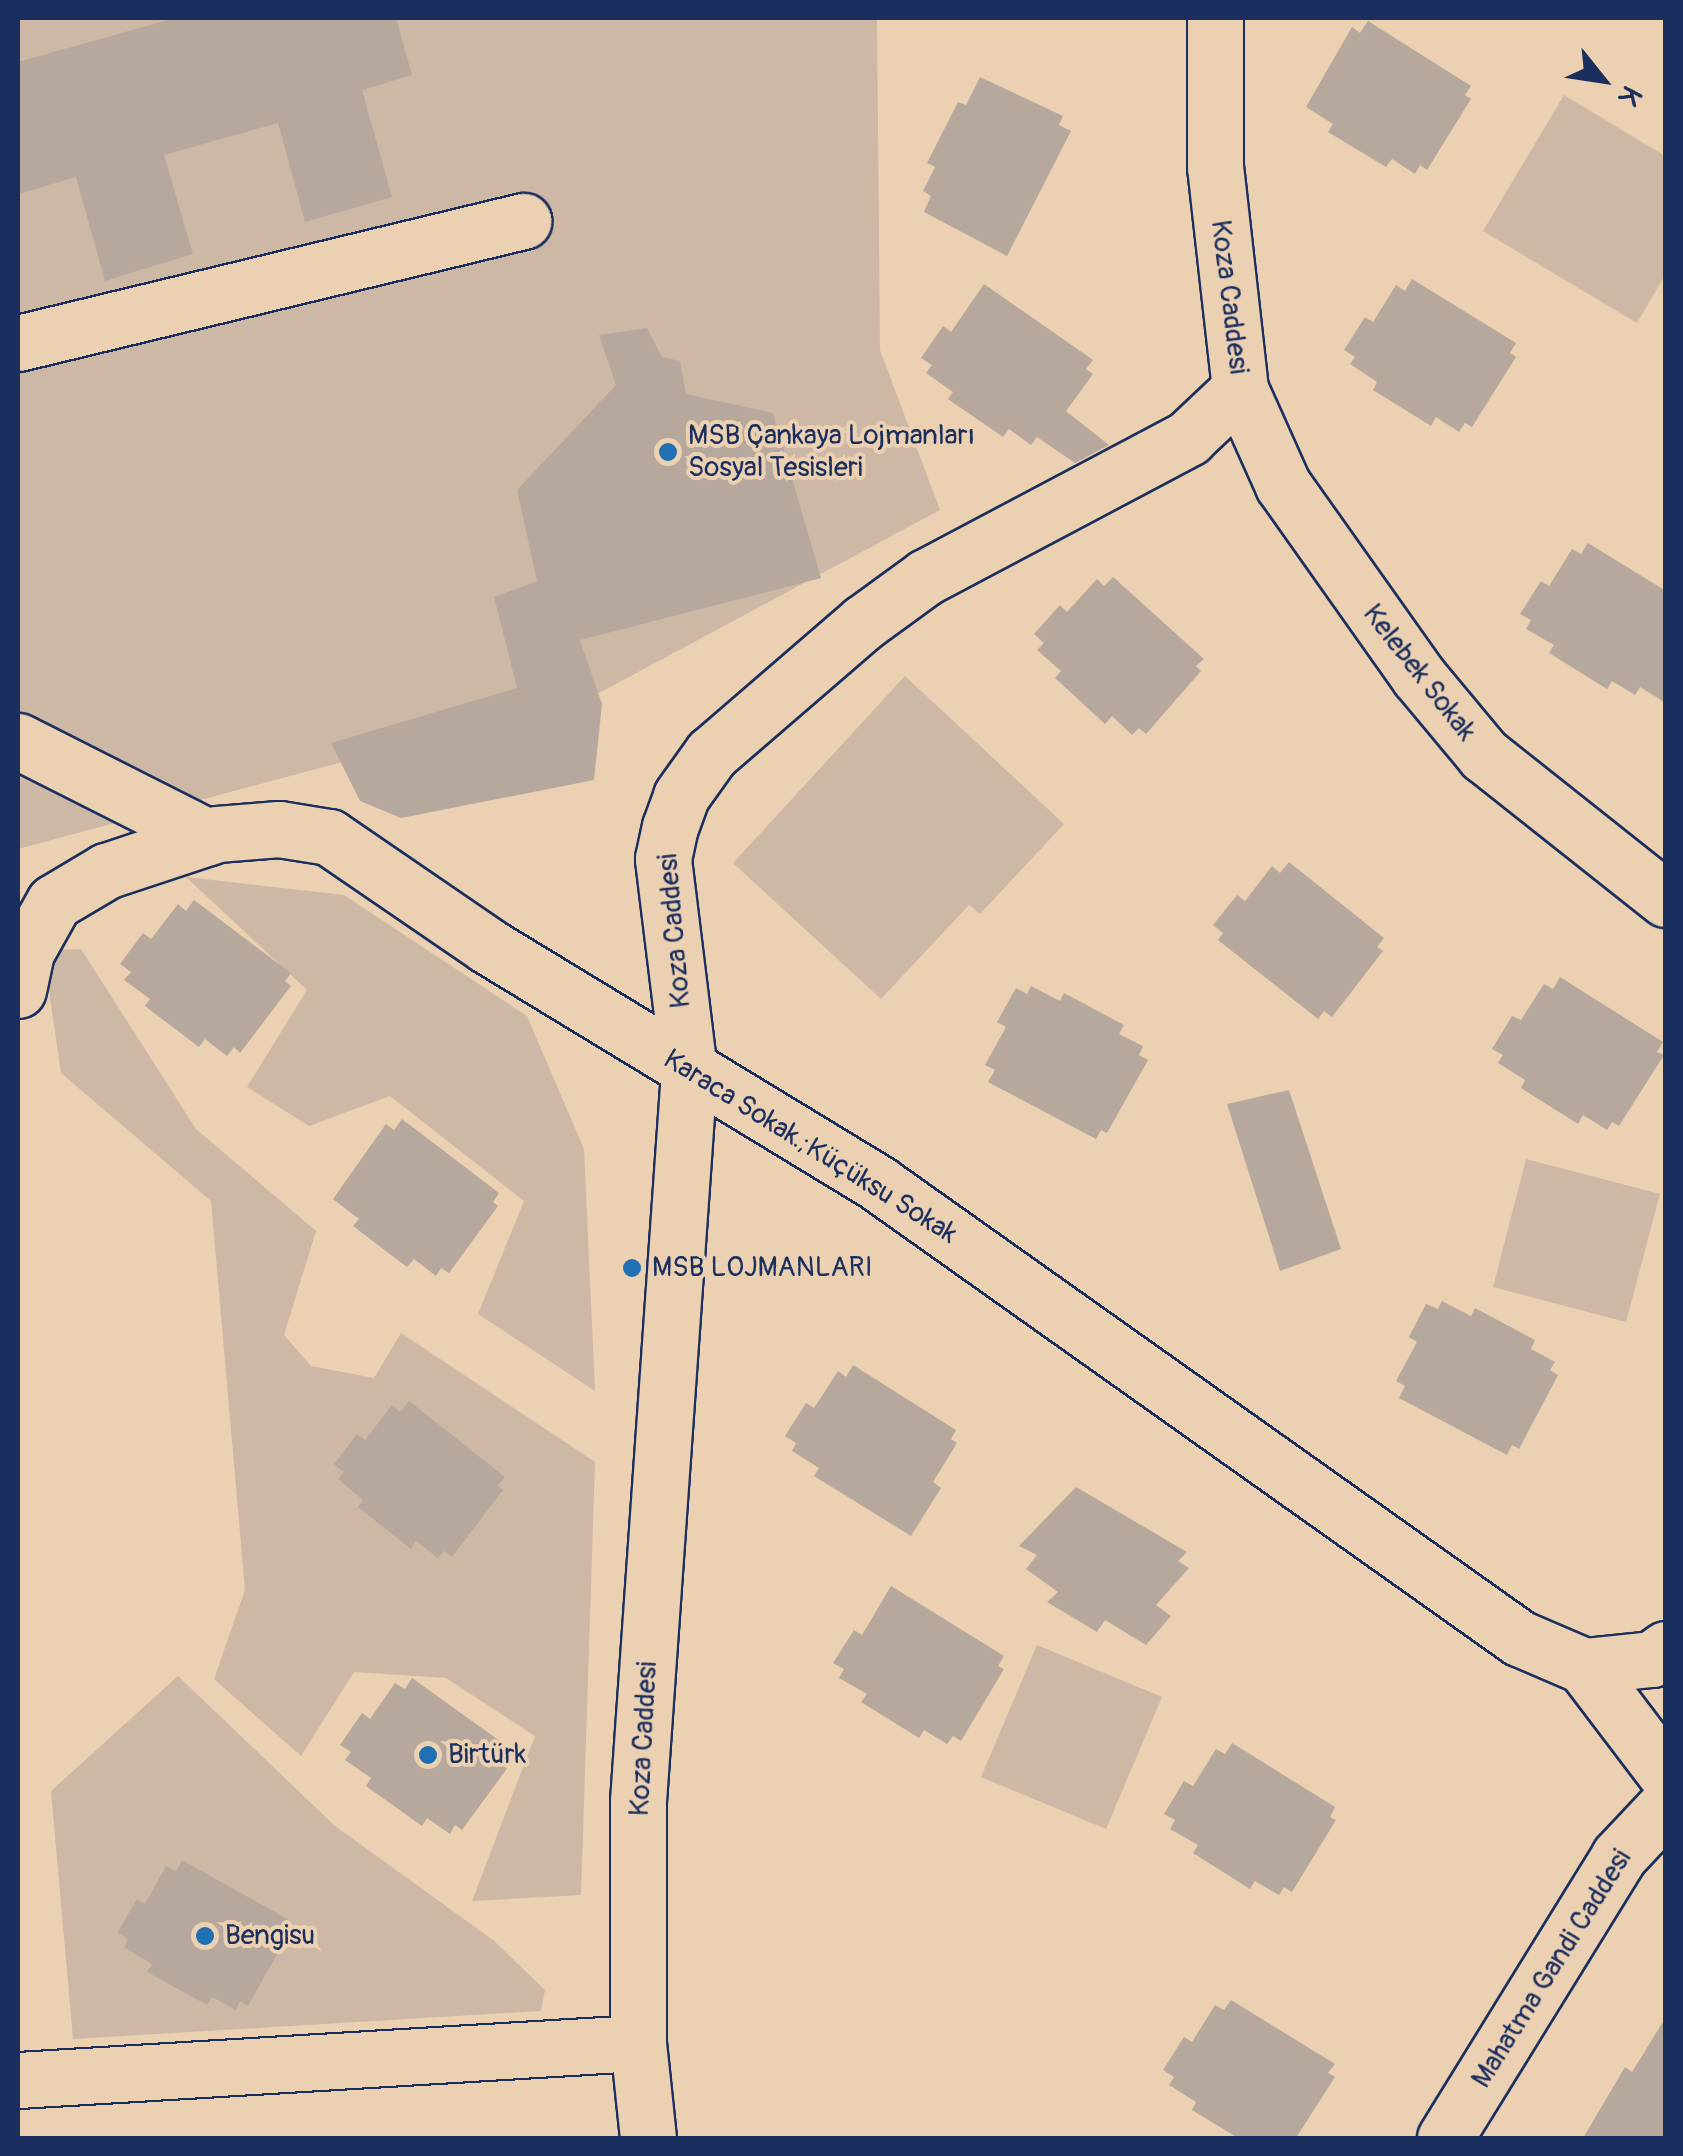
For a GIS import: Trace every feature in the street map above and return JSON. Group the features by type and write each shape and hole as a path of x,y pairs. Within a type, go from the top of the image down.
{"street":[{"name":"Koza Caddesi","path":"648,2138 638,2043 638,1802 689,1071 663,859 681,796 711,754 804,668 926,577 1188,438 1240,389 1214,167 1215,18"},
{"path":"18,342 523,221"},
{"name":"Kelebek Sokak","path":"1240,389 1283,485 1357,594 1484,755 1666,899"},
{"path":"18,741 208,837"},
{"name":"Karaca Sokak.;Küçüksu Sokak","path":"18,990 26,952 54,902 106,871 208,837 279,829 329,837 689,1071 879,1184 1519,1638 1584,1666 1652,1659 1666,1649"},
{"path":"1584,1666 1666,1774"},
{"name":"Mahatma Gandi Caddesi","path":"1445,2138 1619,1856 1666,1806"},
{"path":"18,2080 638,2043"}],"shaded area":[{"path":"18,18 877,18 880,350 940,510 599,693 18,849"},
{"path":"1564,95 1665,156 1665,275 1637,323 1483,231"},
{"path":"905,676 1064,824 980,914 969,905 881,999 733,863"},
{"path":"186,877 344,895 527,1016 584,1149 595,1391 478,1314 524,1201 390,1096 309,1126 247,1087 307,990"},
{"path":"81,949 196,1129 316,1231 284,1335 311,1366 374,1378 401,1333 595,1462 581,1895 472,1901 535,1736 446,1678 354,1672 301,1756 214,1679 245,1590 211,1201 61,1073 43,950"},
{"path":"1526,1159 1660,1194 1626,1322 1493,1287"},
{"path":"1037,1645 1162,1697 1106,1829 981,1777"},
{"path":"178,1676 335,1826 493,1940 545,1990 541,2011 73,2039 51,1791"}],"building":[{"path":"175,18 396,18 412,75 362,90 392,197 305,222 278,123 164,155 193,254 105,281 76,177 18,194 18,62"},
{"path":"1368,21 1471,86 1465,95 1471,99 1427,170 1420,165 1415,174 1392,159 1386,167 1328,132 1333,124 1306,107 1352,27 1360,33"},
{"path":"980,77 1063,116 1059,125 1071,131 1007,256 924,212 931,196 923,191 935,167 927,163 958,102 966,105"},
{"path":"1412,279 1516,343 1510,353 1516,357 1472,427 1465,423 1459,432 1436,417 1431,426 1373,390 1377,382 1350,364 1355,357 1344,350 1365,317 1373,322 1396,285 1405,291"},
{"path":"984,284 1093,360 1086,369 1093,374 1066,411 1109,445 1075,463 1037,437 1031,445 1009,429 1003,437 948,399 953,392 926,373 932,365 921,358 943,326 951,332"},
{"name":"MSB Çankaya Lojmanları Sosyal Tesisleri","path":"647,328 662,357 680,361 686,394 773,413 821,578 580,640 602,704 594,780 401,818 360,801 331,743 517,688 494,597 537,581 517,490 616,385 599,335"},
{"path":"1588,543 1666,591 1666,703 1640,687 1635,695 1612,681 1607,689 1549,653 1554,645 1526,629 1531,620 1520,614 1541,581 1549,586 1572,549 1581,554"},
{"path":"1113,577 1204,659 1196,666 1201,671 1146,734 1139,728 1132,735 1112,716 1105,724 1055,678 1061,671 1037,650 1044,643 1034,634 1060,605 1067,612 1097,579 1104,586"},
{"path":"1289,862 1384,938 1377,947 1383,951 1332,1017 1324,1011 1318,1019 1218,940 1223,933 1213,925 1237,895 1245,901 1272,866 1280,873"},
{"path":"194,900 291,973 285,981 291,986 240,1053 234,1047 227,1056 205,1039 199,1047 145,1006 150,999 124,980 131,972 120,964 143,933 151,939 178,904 186,911"},
{"path":"1560,977 1663,1042 1657,1052 1664,1055 1619,1126 1612,1122 1607,1130 1583,1115 1578,1124 1521,1088 1525,1080 1498,1063 1503,1055 1492,1049 1512,1016 1521,1020 1544,984 1553,989"},
{"path":"1031,986 1060,1001 1064,993 1124,1025 1119,1034 1143,1046 1139,1055 1148,1060 1107,1133 1101,1130 1096,1139 988,1082 995,1070 985,1065 1006,1027 997,1022 1016,988 1027,994"},
{"path":"1289,1090 1341,1249 1280,1271 1227,1104"},
{"path":"402,1119 499,1193 493,1202 498,1206 449,1273 441,1268 436,1276 414,1259 407,1267 353,1226 359,1219 333,1199 386,1124 394,1130"},
{"path":"1442,1301 1471,1316 1475,1308 1535,1340 1531,1349 1555,1362 1550,1370 1558,1375 1519,1449 1512,1445 1507,1455 1399,1398 1405,1386 1396,1381 1417,1342 1409,1337 1426,1304 1438,1309"},
{"path":"853,1365 956,1430 951,1439 957,1443 933,1482 941,1488 911,1536 814,1476 819,1468 792,1451 796,1443 785,1436 806,1403 814,1408 838,1371 846,1377"},
{"path":"409,1401 505,1477 498,1486 503,1490 452,1557 444,1551 438,1558 416,1541 411,1549 358,1507 363,1500 338,1479 344,1472 334,1464 357,1434 365,1440 392,1405 400,1412"},
{"path":"1076,1487 1187,1552 1178,1561 1189,1568 1156,1605 1171,1616 1146,1645 1105,1620 1097,1632 1047,1602 1058,1592 1026,1569 1037,1555 1019,1546"},
{"path":"891,1586 1004,1656 998,1666 1004,1669 961,1741 953,1736 947,1744 924,1730 919,1738 861,1702 867,1694 839,1678 844,1669 833,1663 854,1630 862,1635"},
{"name":"Birtürk","path":"412,1678 511,1749 505,1758 511,1763 462,1830 455,1825 450,1834 427,1818 422,1826 366,1786 371,1778 345,1760 351,1752 340,1745 362,1713 370,1719 395,1683 405,1689"},
{"path":"1232,1743 1335,1807 1330,1817 1336,1820 1292,1892 1284,1887 1279,1895 1255,1881 1250,1889 1193,1853 1198,1845 1170,1829 1175,1820 1164,1814 1184,1781 1193,1786 1216,1749 1225,1754"},
{"name":"Bengisu","path":"182,1860 289,1920 283,1929 289,1933 248,2006 240,2001 236,2010 212,1997 207,2005 147,1972 152,1964 124,1947 128,1939 117,1933 137,1899 145,1904 166,1866 176,1871"},
{"path":"1231,2000 1335,2064 1328,2073 1335,2077 1296,2138 1238,2138 1192,2110 1196,2102 1169,2085 1174,2077 1163,2070 1184,2037 1192,2042 1215,2005 1224,2010"},
{"path":"1666,2017 1666,2138 1583,2138 1625,2067 1632,2072"}],"place":[{"name":"MSB Çankaya Lojmanları Sosyal Tesisleri","path":"668,452"},
{"name":"MSB LOJMANLARI","path":"632,1268"},
{"name":"Birtürk","path":"428,1755"},
{"name":"Bengisu","path":"205,1936"}]}
